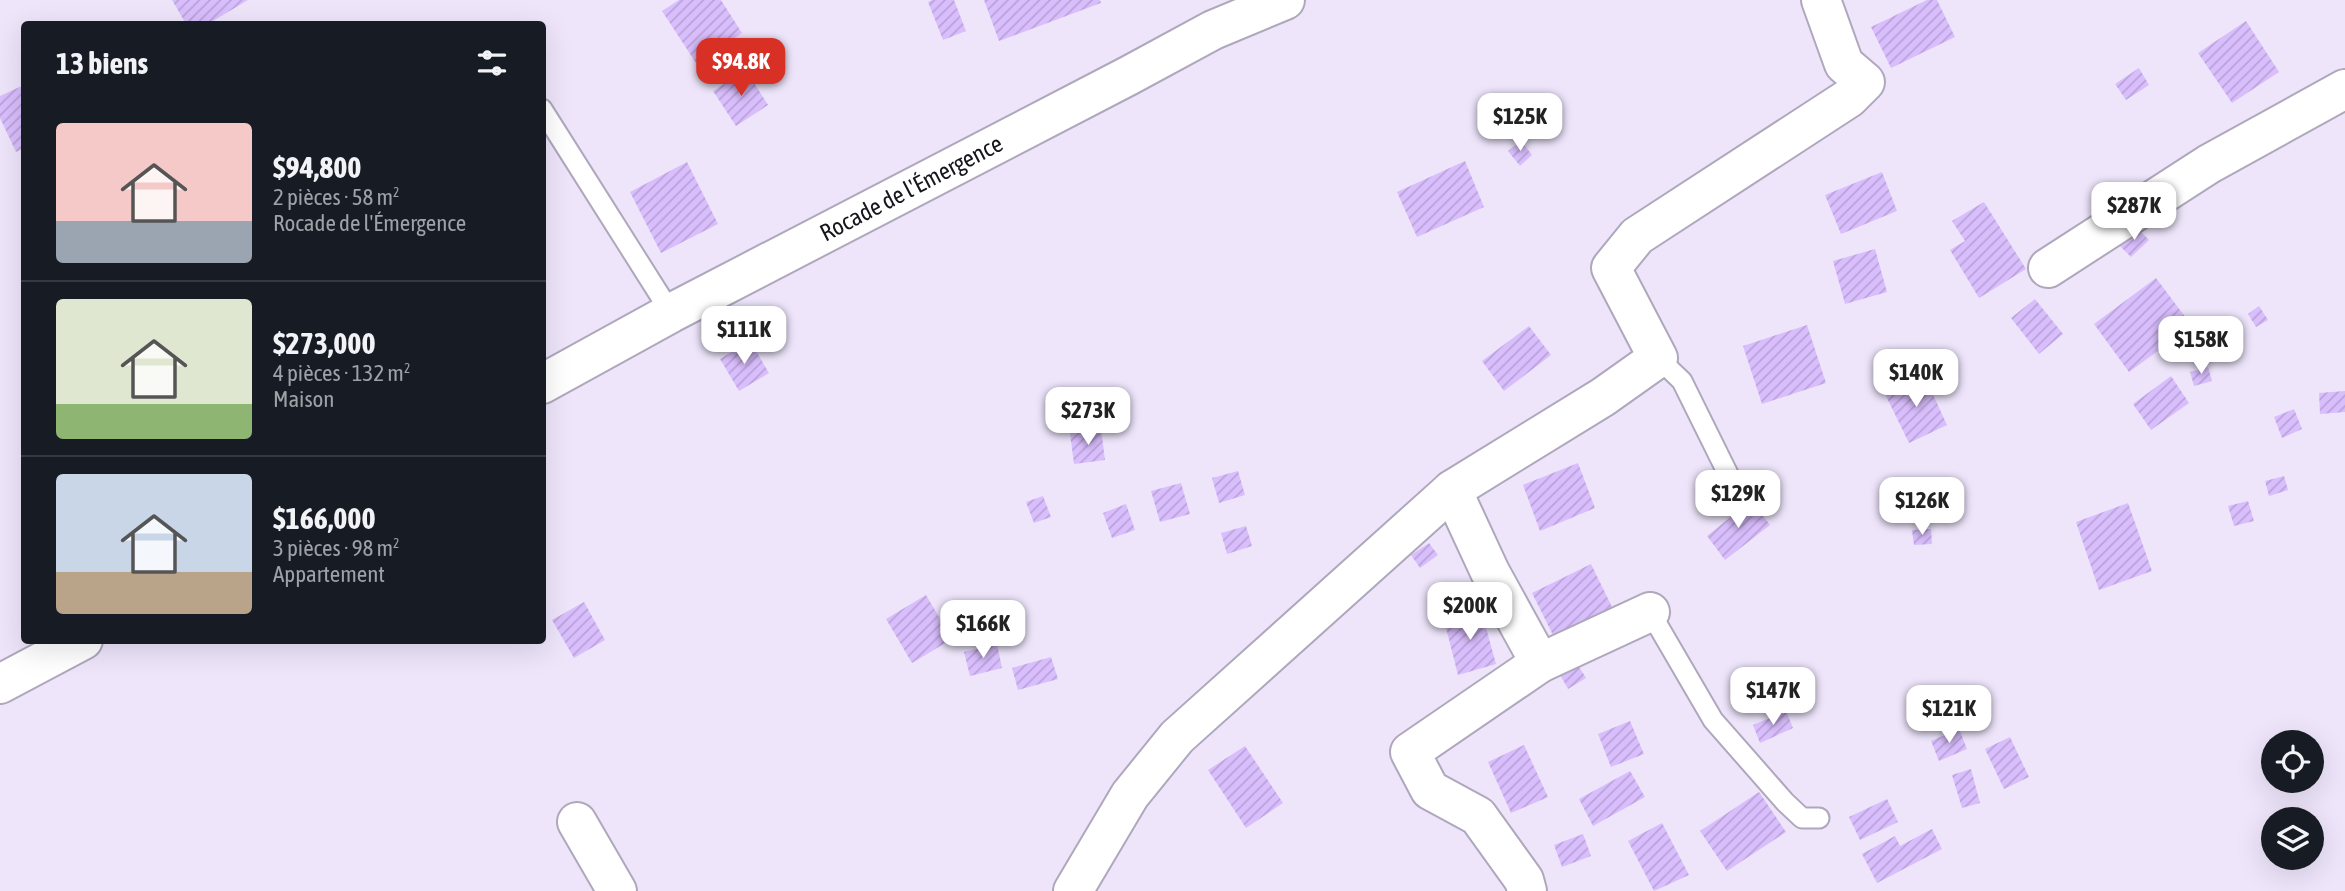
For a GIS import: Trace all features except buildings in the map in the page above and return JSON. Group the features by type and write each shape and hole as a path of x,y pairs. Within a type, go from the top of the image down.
{"street":[{"name":"Rocade de l'Émergence","path":"546,382 671,313 1213,30 1285,0"},
{"path":"1073,891 1130,796 1177,737 1452,490 1603,397 1658,358 1611,268 1637,236 1849,98 1865,82 1844,64 1821,0"},
{"path":"2048,268 2209,164 2345,89"},
{"path":"1452,490 1490,572 1540,663"},
{"path":"1527,891 1524,880 1478,816 1430,790 1410,752 1540,663 1650,612"},
{"path":"0,684 75,644"},
{"path":"577,822 617,891"}],"lane":[{"path":"546,115 671,313"},
{"path":"1658,358 1682,381 1730,478"},
{"path":"1650,612 1713,720 1784,802 1802,818 1819,818"}]}
